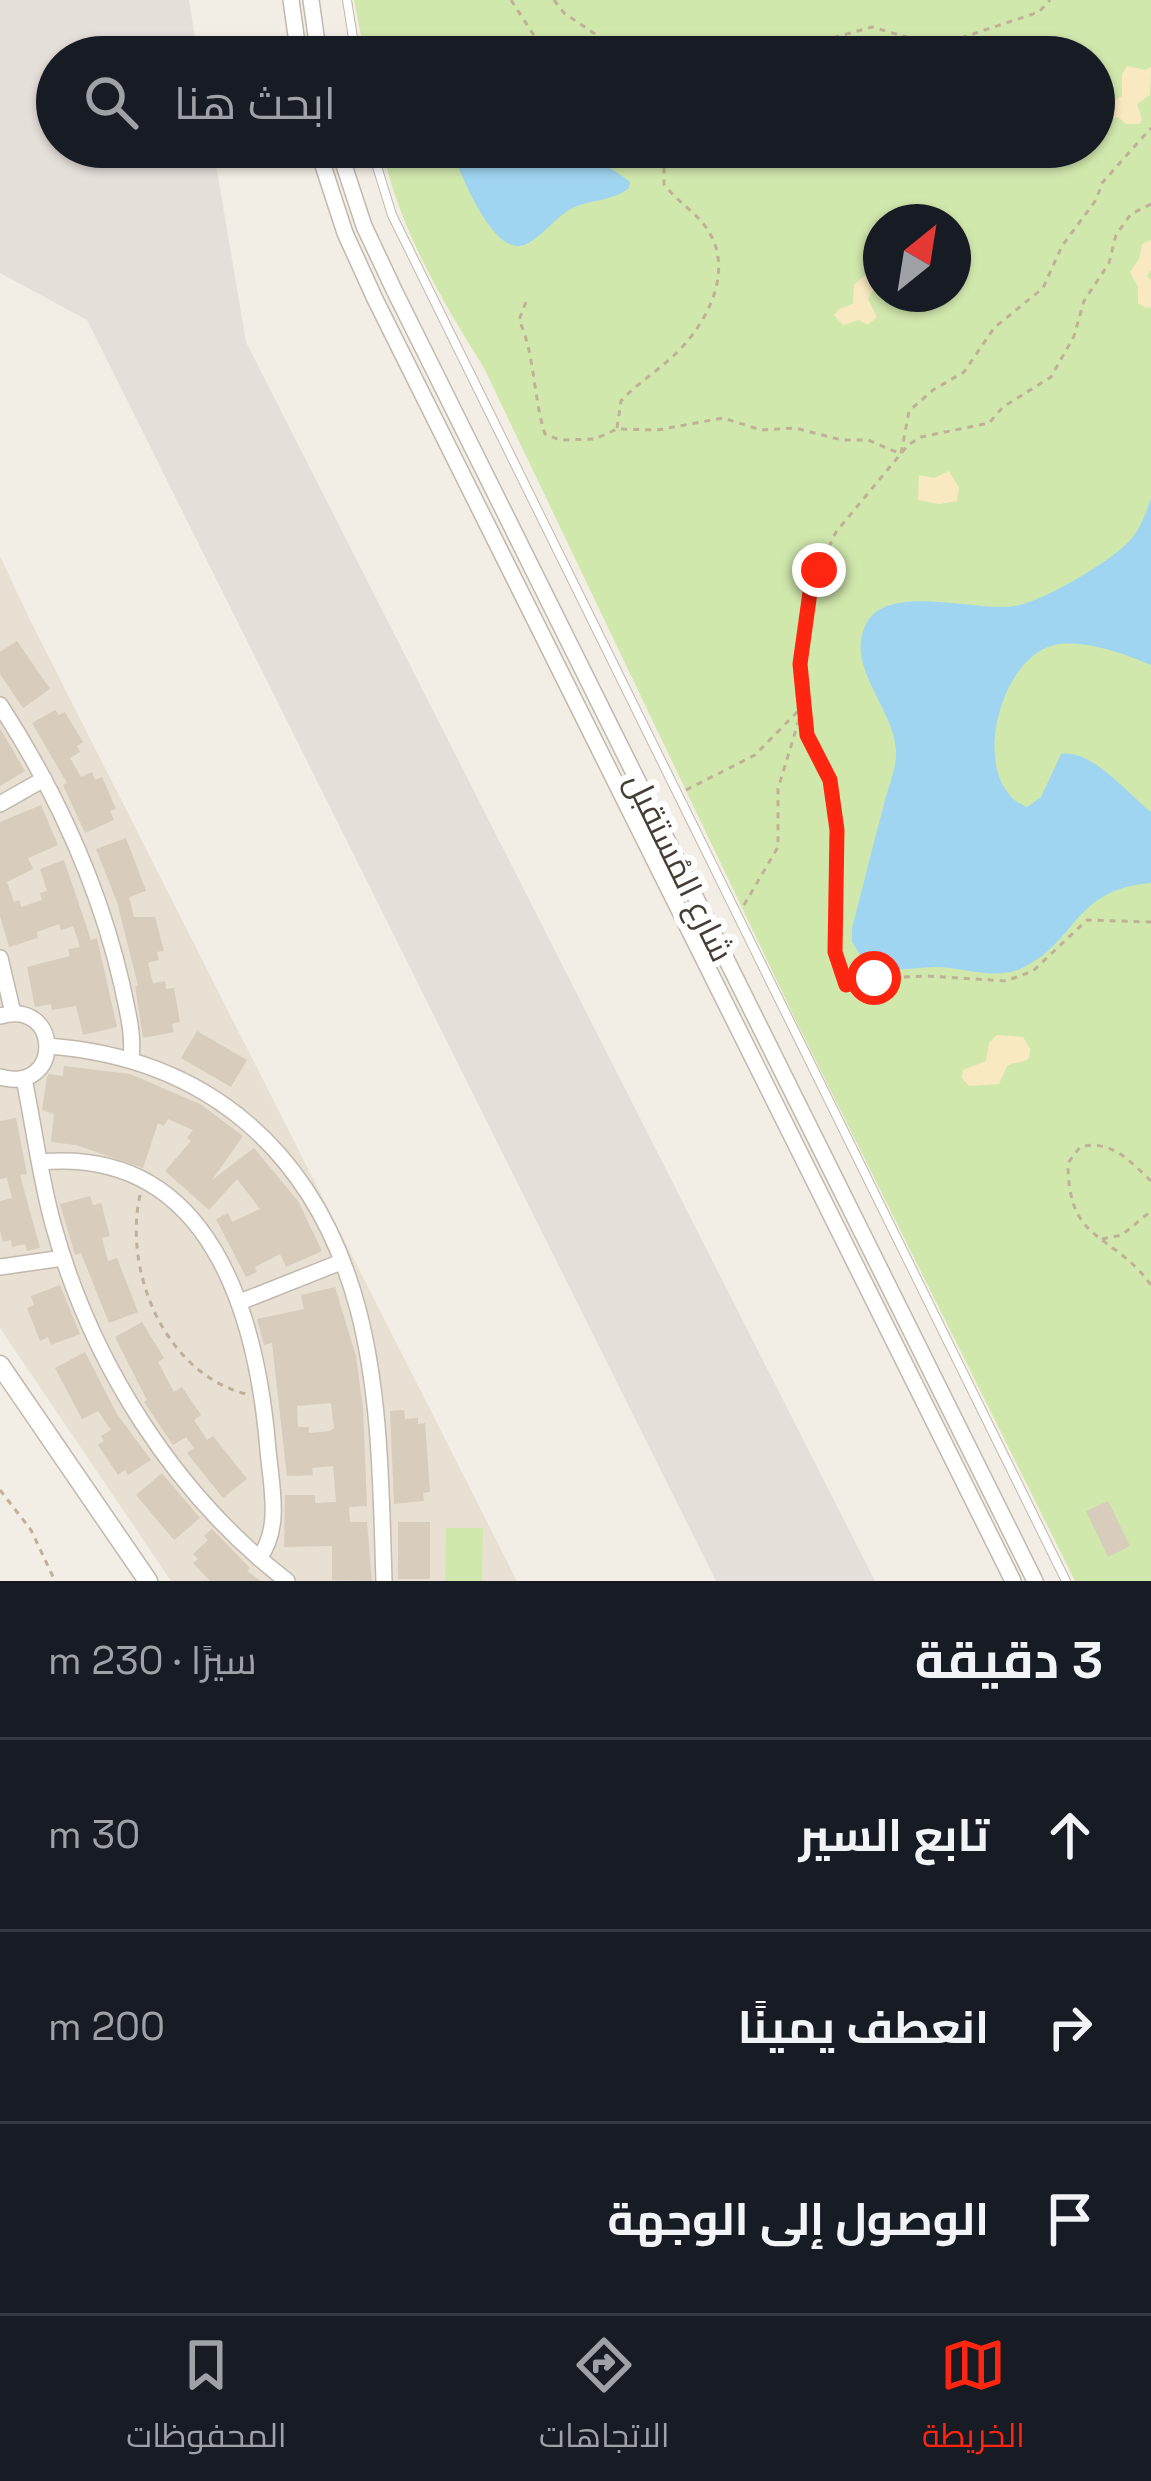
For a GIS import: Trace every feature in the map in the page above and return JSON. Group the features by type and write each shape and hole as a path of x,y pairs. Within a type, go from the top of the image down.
{"street":[{"path":"291,0 296,36"},
{"path":"311,0 316,36"},
{"name":"شارع المُستقبل","path":"324,168 345,233 375,299 1013,1581"},
{"name":"شارع المُستقبل","path":"345,168 364,226 395,292 1035,1581"},
{"path":"0,705 44,778 86,871 109,937 132,1032 131,1058"},
{"path":"0,804 44,778"},
{"path":"0,958 6,1015 38,1022 48,1046 44,1063 24,1079 0,1077"},
{"path":"48,1046 131,1058 203,1090 260,1134 307,1194 357,1306 373,1390 383,1581"},
{"path":"24,1079 64,1258 102,1351 148,1430 207,1506 287,1581"},
{"path":"40,1162 93,1164 143,1181 193,1221 221,1263 256,1351 263,1397 273,1527 260,1558"},
{"path":"0,1267 64,1258"},
{"path":"240,1302 341,1262"},
{"path":"0,1365 148,1581"}],"lane":[{"path":"346,0 352,36"},
{"path":"377,168 392,215 1066,1581"}],"path":[{"path":"511,0 532,36"},
{"path":"554,0 564,13 598,36"},
{"path":"967,36 1039,12 1050,0"},
{"path":"840,36 872,27 903,36"},
{"path":"901,454 910,411 964,372 994,328 1043,288 1062,246 1096,200 1102,183 1151,128"},
{"path":"617,429 621,400 679,351 701,320 718,280 717,251 710,234 664,184 664,168"},
{"path":"1151,204 1131,214 1116,236 1109,263 1084,302 1067,351 1046,383 1003,407 989,423 921,437 836,532 811,585 800,664 807,735 830,780 837,830 835,952 846,985 862,979 926,976 1006,981 1033,970 1087,920 1151,922"},
{"path":"526,302 519,320 545,434 560,440 595,439 617,429 657,430 723,418 761,430 795,428 842,440 868,440 901,454"},
{"path":"678,795 755,755 804,704"},
{"path":"737,915 778,847 778,789 804,704"},
{"path":"1151,1181 1103,1145 1080,1147 1072,1154 1068,1177 1084,1229 1127,1256 1151,1285"},
{"path":"143,1181 136,1222 140,1272 162,1324 191,1366 228,1388 263,1397"},
{"path":"1100,1239 1122,1235 1151,1211"},
{"path":"0,1490 31,1530 55,1581"}],"shaded area":[{"path":"0,0 189,0 195,36 36,36 36,168 217,168 246,342 875,1581 716,1581 87,320 0,273"},
{"path":"0,556 517,1581 171,1581 0,1328"}],"green space":[{"path":"354,0 1151,0 1151,1581 1075,1581 798,1025 484,368 423,262 387,168 1115,168 1115,36 361,36"},
{"path":"446,1528 483,1528 482,1581 445,1581"}],"sand":[{"path":"1127,66 1151,67 1150,95 1137,104 1140,124 1115,118"},
{"path":"1151,240 1147,276 1151,307 1146,308 1138,303 1138,287 1130,272 1142,244"},
{"path":"863,277 863,312 874,312 877,317 868,325 859,320 843,325 834,315 853,304 854,285"},
{"path":"949,471 959,488 957,501 918,500 919,475 934,478"},
{"path":"997,1035 1023,1037 1030,1048 1028,1058 1007,1066 999,1084 969,1086 962,1078 963,1070 986,1061 989,1043"}],"water":[{"path":"459,168 609,168 630,182 629,188 615,196 569,210 530,242 512,245 489,226"},
{"path":"1151,498 1151,665 1083,644 1060,644 1039,652 1007,692 995,747 998,773 1008,794 1027,807 1041,797 1061,754 1085,758 1121,784 1151,812 1151,883 1105,895 1053,946 1020,969 989,973 935,967 869,969 852,942 852,928 896,751 861,655 867,622 878,610 913,601 997,607 1041,597 1122,548 1138,530"}],"building":[{"path":"17,641 50,689 23,708 0,674 0,652"},
{"path":"55,710 59,715 65,712 83,742 77,746 80,752 70,758 81,777 92,772 95,780 102,777 116,809 110,811 114,820 85,833 63,785 67,783 32,723"},
{"path":"0,728 25,771 0,786"},
{"path":"41,805 58,845 28,858 33,869 7,882 14,902 19,900 21,907 42,900 40,893 47,891 40,869 64,860 91,940 97,938 117,1027 83,1035 76,1006 35,1007 27,967 70,956 68,949 80,947 73,926 61,930 59,924 37,932 38,938 9,947 0,916 0,822"},
{"path":"126,838 146,891 129,897 134,917 155,917 164,951 157,952 159,960 148,963 153,983 165,981 166,989 174,988 180,1022 172,1024 174,1032 143,1038 138,986 117,902 96,849"},
{"path":"197,1031 247,1060 231,1087 181,1058"},
{"path":"64,1066 130,1074 200,1104 243,1136 212,1180 254,1148 298,1201 322,1251 286,1267 280,1254 246,1277 216,1219 228,1213 232,1222 260,1209 237,1179 209,1210 165,1171 191,1141 187,1138 193,1130 168,1119 164,1126 158,1123 143,1168 76,1145 51,1142 54,1114 42,1110 47,1077 63,1076"},
{"path":"16,1118 27,1174 20,1175 40,1248 27,1251 25,1244 12,1247 11,1240 3,1242 0,1231 0,1201 12,1198 7,1178 0,1179 0,1121"},
{"path":"90,1196 93,1205 101,1203 110,1236 102,1238 108,1261 117,1258 138,1312 109,1323 81,1253 75,1255 60,1204"},
{"path":"60,1285 80,1334 51,1345 48,1337 40,1341 27,1308 34,1305 31,1296"},
{"path":"335,1287 356,1356 367,1506 349,1507 350,1522 367,1522 372,1581 332,1580 332,1546 284,1547 285,1495 315,1495 315,1503 336,1502 333,1466 312,1468 313,1475 287,1476 272,1343 264,1345 257,1319 304,1309 301,1295","holes":["331,1403 334,1428 309,1433 309,1427 298,1427 297,1406"]},
{"path":"142,1322 164,1358 158,1362 174,1392 182,1387 201,1415 194,1420 207,1440 213,1436 247,1479 223,1498 187,1453 194,1448 186,1437 173,1445 144,1402 115,1337"},
{"path":"85,1352 117,1414 151,1460 128,1475 125,1470 118,1475 98,1445 104,1441 101,1436 111,1430 98,1411 82,1419 55,1368"},
{"path":"404,1410 405,1419 425,1423 430,1492 423,1493 424,1501 394,1504 390,1411"},
{"path":"162,1473 200,1518 174,1540 136,1495"},
{"path":"1108,1501 1130,1546 1108,1557 1086,1511"},
{"path":"398,1522 430,1522 430,1579 398,1579"},
{"path":"212,1529 261,1581 210,1581 193,1563 198,1559 193,1554"}],"route":[{"path":"819,570 811,585 800,664 807,735 830,780 840,854 834,893 835,952 846,985 874,978"}]}
